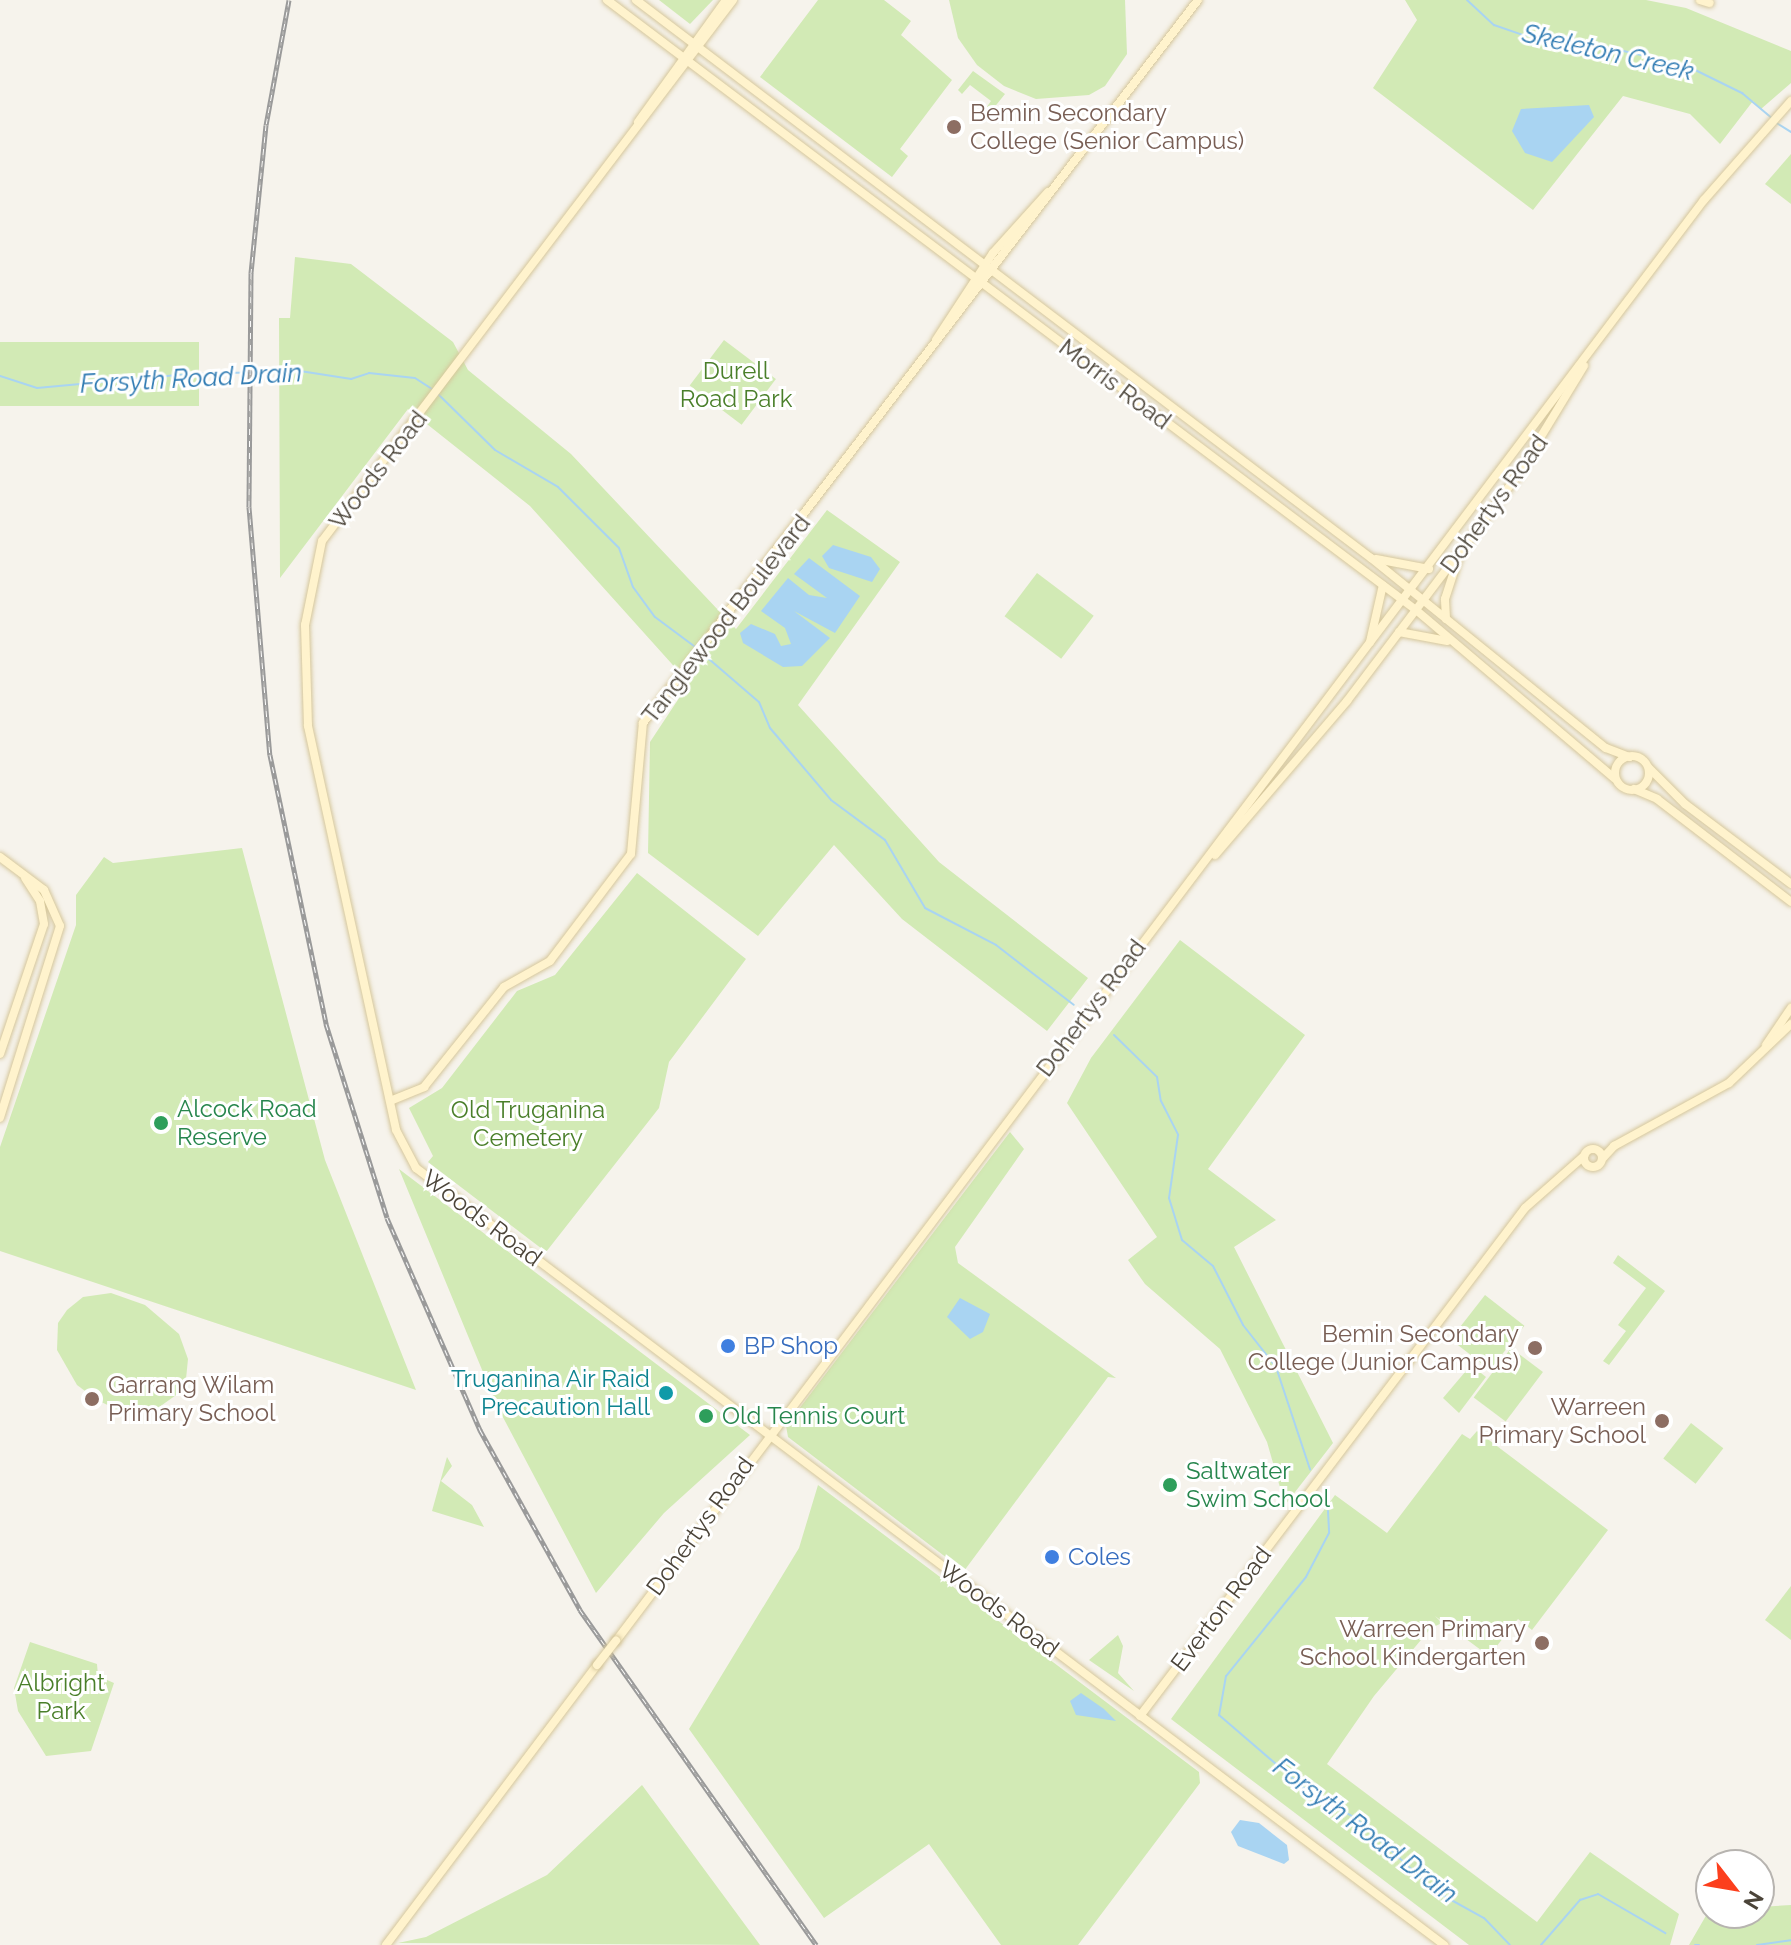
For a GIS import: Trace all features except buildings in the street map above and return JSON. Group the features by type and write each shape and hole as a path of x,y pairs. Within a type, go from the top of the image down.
{"street":[{"name":"Morris Road","path":"607,0 1416,610 1614,778 1624,790 1634,789"},
{"name":"Morris Road","path":"636,0 1371,558 1606,748 1629,757 1641,757 1649,768"},
{"path":"696,45 726,0"},
{"path":"696,45 733,0"},
{"path":"1063,177 1198,0"},
{"path":"1700,0 1710,3"},
{"name":"Woods Road","path":"696,45 615,161 322,541 305,640 308,726 390,1101 416,1168 1444,1945"},
{"name":"Dohertys Road","path":"1249,811 1597,341 1710,194 1791,101"},
{"path":"834,172 844,158"},
{"name":"Tanglewood Boulevard","path":"927,356 984,266 1063,177"},
{"name":"Tanglewood Boulevard","path":"390,1101 424,1087 504,987 545,966 631,854 639,733 1063,177"},
{"name":"Dohertys Road","path":"386,1945 1161,915 1399,632 1461,551 1552,423 1597,341"},
{"path":"1446,620 1445,599 1461,551"},
{"path":"1371,558 1429,569"},
{"path":"1368,649 1383,585"},
{"path":"1399,632 1452,642"},
{"path":"1494,678 1505,668"},
{"path":"1614,778 1629,757"},
{"path":"1791,884 1685,804 1649,768 1634,789 1657,799 1791,902"},
{"path":"0,857 47,893 60,926 0,1118"},
{"path":"0,1054 44,924 40,901 19,871"},
{"path":"1764,1049 1791,1008"},
{"path":"1586,1161 1596,1149 1614,1146 1711,1096 1791,1024"},
{"path":"1586,1161 1602,1159 1614,1146"},
{"path":"1596,1149 1602,1159"},
{"name":"Everton Road","path":"1140,1716 1525,1208 1572,1167 1586,1161"}],"green space":[{"path":"659,0 713,0 690,24"},
{"path":"818,0 884,0 911,21 901,35 952,80 900,149 908,156 892,177 760,77"},
{"path":"949,0 1125,0 1127,54 1105,86 1089,95 1036,99 1004,86 977,65 958,38"},
{"path":"1405,0 1646,0 1686,8 1791,51 1791,83 1761,109 1753,101 1720,144 1690,114 1623,96 1533,210 1373,88 1417,20"},
{"path":"973,71 1005,94 989,114 984,111 991,101 970,85 962,94 958,90"},
{"path":"1791,154 1791,204 1765,184"},
{"path":"295,257 351,264 453,342 468,370 571,454 736,629 827,510 900,562 798,705 939,862 1088,978 1047,1031 902,919 834,845 758,936 648,853 650,742 689,683 530,506 408,409 280,578 279,318 290,318"},
{"name":"Durell Road Park","path":"724,340 776,379 742,425 690,386"},
{"path":"0,342 199,342 199,406 0,406"},
{"path":"1037,573 1094,616 1061,659 1005,616"},
{"name":"Alcock Road Reserve","path":"242,848 325,1160 416,1390 0,1251 0,1147 76,925 76,895 104,857 113,863"},
{"name":"Old Truganina Cemetery","path":"637,873 746,959 669,1062 659,1108 546,1252 428,1162 433,1156 409,1108 442,1088 517,991 555,975"},
{"path":"1180,940 1305,1035 1208,1169 1276,1220 1234,1247 1333,1443 1285,1505 1267,1442 1220,1349 1145,1284 1128,1260 1157,1237 1067,1103 1091,1058"},
{"path":"1010,1132 1024,1149 955,1247 958,1263 1116,1378 1108,1377 964,1571 788,1437 786,1426"},
{"path":"399,1169 750,1435 664,1513 596,1593 497,1406"},
{"path":"1618,1255 1665,1291 1609,1365 1603,1361 1626,1331 1618,1325 1646,1288 1613,1263"},
{"path":"111,1293 145,1305 179,1334 188,1359 186,1379 179,1393 155,1410 116,1409 97,1400 77,1385 57,1350 58,1323 67,1310 83,1297"},
{"path":"1485,1295 1524,1326 1490,1370 1451,1339"},
{"path":"1511,1348 1543,1372 1506,1422 1474,1398"},
{"path":"1471,1365 1486,1377 1459,1413 1443,1398"},
{"path":"1691,1423 1723,1448 1696,1484 1663,1458"},
{"path":"1477,1431 1608,1530 1532,1630 1518,1619 1489,1656 1435,1616 1442,1623 1431,1628 1374,1696 1327,1764 1537,1922 1590,1852 1679,1914 1670,1945 1469,1945 1171,1719 1335,1495 1387,1533 1462,1434 1470,1439"},
{"path":"447,1457 452,1466 441,1481 472,1505 484,1527 432,1511"},
{"path":"818,1485 1199,1772 1200,1783 1078,1945 1001,1945 929,1844 824,1918 689,1729 799,1548"},
{"path":"1791,1586 1791,1640 1765,1620"},
{"path":"1118,1635 1123,1646 1118,1673 1134,1691 1089,1660"},
{"name":"Albright Park","path":"30,1642 97,1664 98,1676 114,1683 91,1751 46,1756 18,1711 14,1688"},
{"path":"642,1785 760,1945 398,1943 426,1937 547,1875"},
{"path":"1791,1905 1791,1945 1689,1945 1698,1929 1775,1929 1775,1906"}],"water":[{"path":"1589,105 1594,117 1552,162 1525,153 1512,131 1521,109"},
{"path":"833,545 871,557 880,569 872,582 829,568 822,556"},
{"path":"809,558 860,596 835,633 794,611 830,638 802,666 783,667 743,643 740,633 751,624 775,634 781,646 791,644 785,628 761,611 788,578 809,595 827,598 794,574"},
{"path":"960,1298 990,1314 983,1332 970,1339 947,1317"},
{"path":"1081,1693 1116,1721 1076,1715 1070,1701"},
{"path":"1240,1820 1259,1823 1287,1845 1289,1860 1284,1864 1238,1846 1231,1832"}],"waterway":[{"name":"Skeleton Creek","path":"1467,0 1494,25 1523,35 1562,37 1685,65 1742,93 1771,117"},
{"name":"Skeleton Creek","path":"1775,122 1791,132"},
{"name":"Forsyth Road Drain","path":"0,376 37,388 188,374 300,371 351,379 369,373 415,378 432,389"},
{"name":"Forsyth Road Drain","path":"437,393 495,450 558,487 619,548 633,587 655,617 698,649"},
{"name":"Forsyth Road Drain","path":"702,653 759,702 770,728 831,800 885,840 925,908 996,945 1074,1005"},
{"name":"Forsyth Road Drain","path":"1114,1035 1157,1077 1161,1101 1178,1135 1169,1198 1182,1240 1213,1266 1243,1325 1276,1367 1310,1469"},
{"name":"Forsyth Road Drain","path":"1328,1511 1329,1533 1306,1577 1226,1676 1219,1715 1304,1788 1357,1819 1435,1891 1484,1918 1510,1945"},
{"name":"Forsyth Road Drain","path":"1541,1945 1580,1900 1598,1894 1665,1933"},
{"path":"1757,1945 1791,1940"}],"railway":[{"path":"289,0 266,125 251,273 249,507 270,755 326,1024 387,1218 480,1430 580,1610 816,1945"}],"place":[{"name":"Bemin Secondary College (Senior Campus)","path":"954,127"},
{"name":"Alcock Road Reserve","path":"161,1123"},
{"name":"BP Shop","path":"728,1346"},
{"name":"Bemin Secondary College (Junior Campus)","path":"1535,1348"},
{"name":"Truganina Air Raid Precaution Hall","path":"666,1393"},
{"name":"Garrang Wilam Primary School","path":"92,1399"},
{"name":"Old Tennis Court","path":"706,1416"},
{"name":"Warreen Primary School","path":"1662,1421"},
{"name":"Saltwater Swim School","path":"1170,1485"},
{"name":"Coles","path":"1052,1557"},
{"name":"Warreen Primary School Kindergarten","path":"1542,1643"}]}
